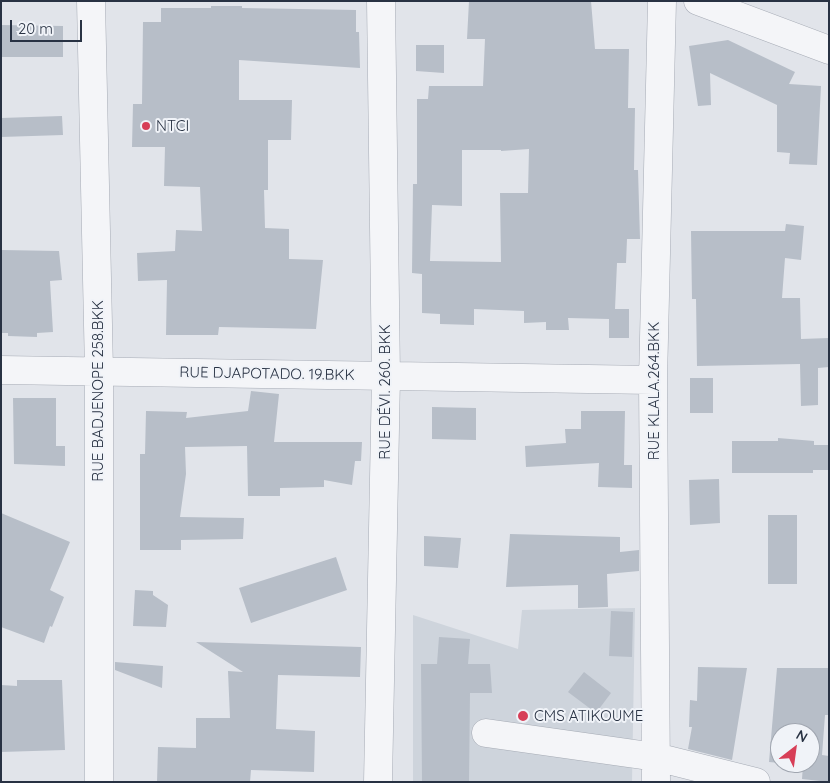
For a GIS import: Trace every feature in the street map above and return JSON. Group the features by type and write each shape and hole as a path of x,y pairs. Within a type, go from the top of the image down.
{"street":[{"name":"RUE BADJENOPE 258.BKK","path":"91,1 99,371 99,782"},
{"name":"RUE DÉVI. 260. BKK","path":"378,782 386,377 381,1"},
{"name":"RUE KLALA.264.BKK","path":"656,769 652,380 662,1"},
{"path":"698,1 829,50"},
{"name":"RUE DJAPOTADO. 19.BKK","path":"1,370 652,380"},
{"path":"486,733 656,769 756,782"}],"shaded area":[{"name":"CMS ATIKOUME","path":"635,608 632,782 413,782 413,615 518,649 522,610"}],"building":[{"path":"469,1 591,1 595,49 629,49 628,108 635,108 634,170 638,170 640,239 627,239 626,263 617,263 615,309 629,309 629,338 609,338 609,319 568,318 569,330 546,330 546,322 524,323 524,311 474,309 474,325 440,324 440,314 422,313 422,274 412,273 413,184 417,184 417,99 428,99 429,86 483,86 485,39 467,39","holes":["529,149 528,193 500,193 501,262 430,261 432,205 462,206 462,150 501,151"]},
{"path":"211,6 356,10 356,32 359,32 360,68 239,60 239,100 292,100 291,140 268,140 268,190 264,190 265,228 289,229 289,259 323,260 316,329 219,327 218,335 166,335 167,280 138,281 137,253 175,251 176,230 202,231 200,187 164,186 165,147 132,147 133,104 142,104 143,22 161,22 161,8 211,8"},
{"path":"1,25 63,26 63,57 1,57"},
{"path":"728,40 795,72 789,84 821,86 817,165 789,164 790,153 777,152 777,105 710,73 711,105 698,106 689,46"},
{"path":"416,45 444,45 444,73 416,71"},
{"path":"62,116 63,135 1,137 1,118"},
{"path":"786,224 804,226 801,260 785,258 782,298 800,298 801,339 829,338 829,367 818,368 818,405 801,406 800,364 697,366 696,299 692,299 691,231 785,231"},
{"path":"1,250 59,251 62,280 50,281 53,332 37,333 37,337 8,336 8,333 1,333"},
{"path":"690,378 713,378 713,413 690,413"},
{"path":"251,391 279,394 274,442 362,442 361,461 355,461 352,485 324,480 324,487 280,488 280,496 248,496 247,446 185,447 186,474 180,517 244,518 243,539 181,540 181,550 140,550 140,454 145,454 146,411 187,412 186,418 248,411"},
{"path":"13,398 56,398 56,446 65,446 65,466 14,464"},
{"path":"432,407 476,408 476,440 432,439"},
{"path":"581,411 625,411 624,465 632,465 632,488 598,487 599,463 526,467 525,446 566,443 565,429 581,429"},
{"path":"778,438 814,441 814,445 829,445 829,470 813,470 813,473 732,473 732,441 778,441"},
{"path":"719,479 720,523 690,525 689,480"},
{"path":"1,513 70,542 50,590 64,597 44,643 1,627"},
{"path":"768,515 797,515 797,584 768,584"},
{"path":"510,534 620,537 620,552 639,550 639,571 607,574 608,607 578,608 578,585 506,587"},
{"path":"424,536 461,538 458,568 424,566"},
{"path":"336,557 347,590 251,623 239,588"},
{"path":"135,590 153,591 153,595 168,605 166,627 133,626"},
{"path":"611,611 633,612 632,657 609,656"},
{"path":"439,637 470,639 468,664 490,664 492,693 470,693 469,782 422,782 421,664 437,664"},
{"path":"196,642 361,647 360,677 278,675 276,729 315,731 314,772 251,770 250,782 157,782 158,747 196,748 196,718 230,718 228,671 243,672"},
{"path":"115,662 163,666 162,688 115,670"},
{"path":"698,667 747,668 732,760 688,749 692,727 689,727 690,700 697,701"},
{"path":"777,668 829,668 829,715 825,715 822,755 829,756 829,782 802,779 802,773 820,773 820,723 772,723"},
{"path":"584,672 611,693 596,713 568,692"},
{"path":"17,680 62,680 65,750 1,752 1,685 17,686"}],"place":[{"name":"NTCI","path":"146,126"},
{"name":"CMS ATIKOUME","path":"523,716"}]}
